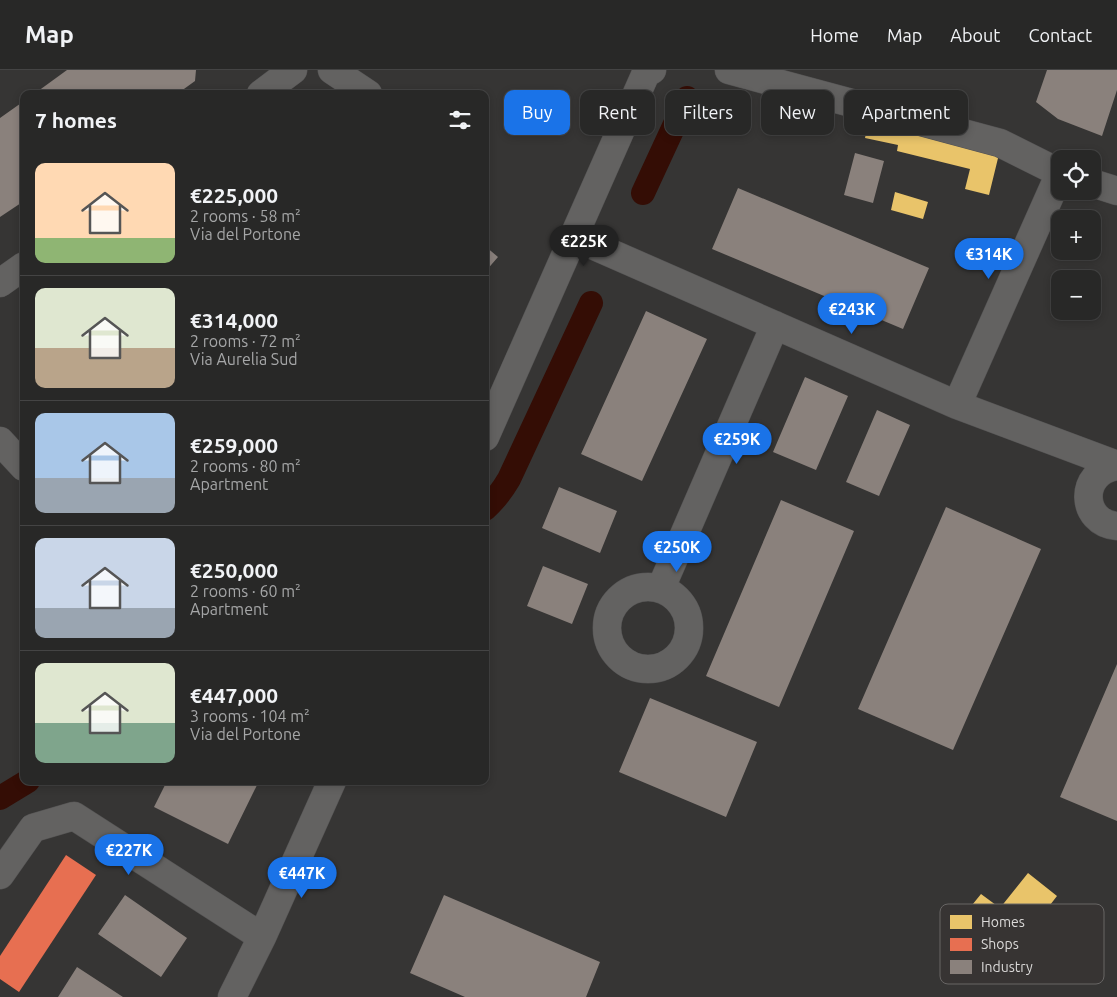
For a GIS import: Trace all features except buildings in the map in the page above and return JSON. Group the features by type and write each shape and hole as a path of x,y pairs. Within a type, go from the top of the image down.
{"street":[{"path":"266,90 293,70"},
{"path":"332,70 362,90"},
{"path":"489,428 646,73 652,70"},
{"path":"729,70 1000,143 1051,168"},
{"path":"1101,186 1117,191"},
{"path":"958,405 1051,193"},
{"path":"574,237 958,405 1117,465"},
{"path":"0,283 20,269"},
{"path":"661,588 775,325"},
{"path":"0,441 20,460"},
{"path":"1117,465 1100,472 1089,488 1088,498 1096,516 1104,523 1117,526"},
{"path":"232,997 262,937 330,785"},
{"path":"0,875 33,828 74,816 262,937"}],"waterway":[{"path":"643,193 670,135"},
{"path":"489,505 509,479 591,303"},
{"path":"0,798 21,785"}]}
